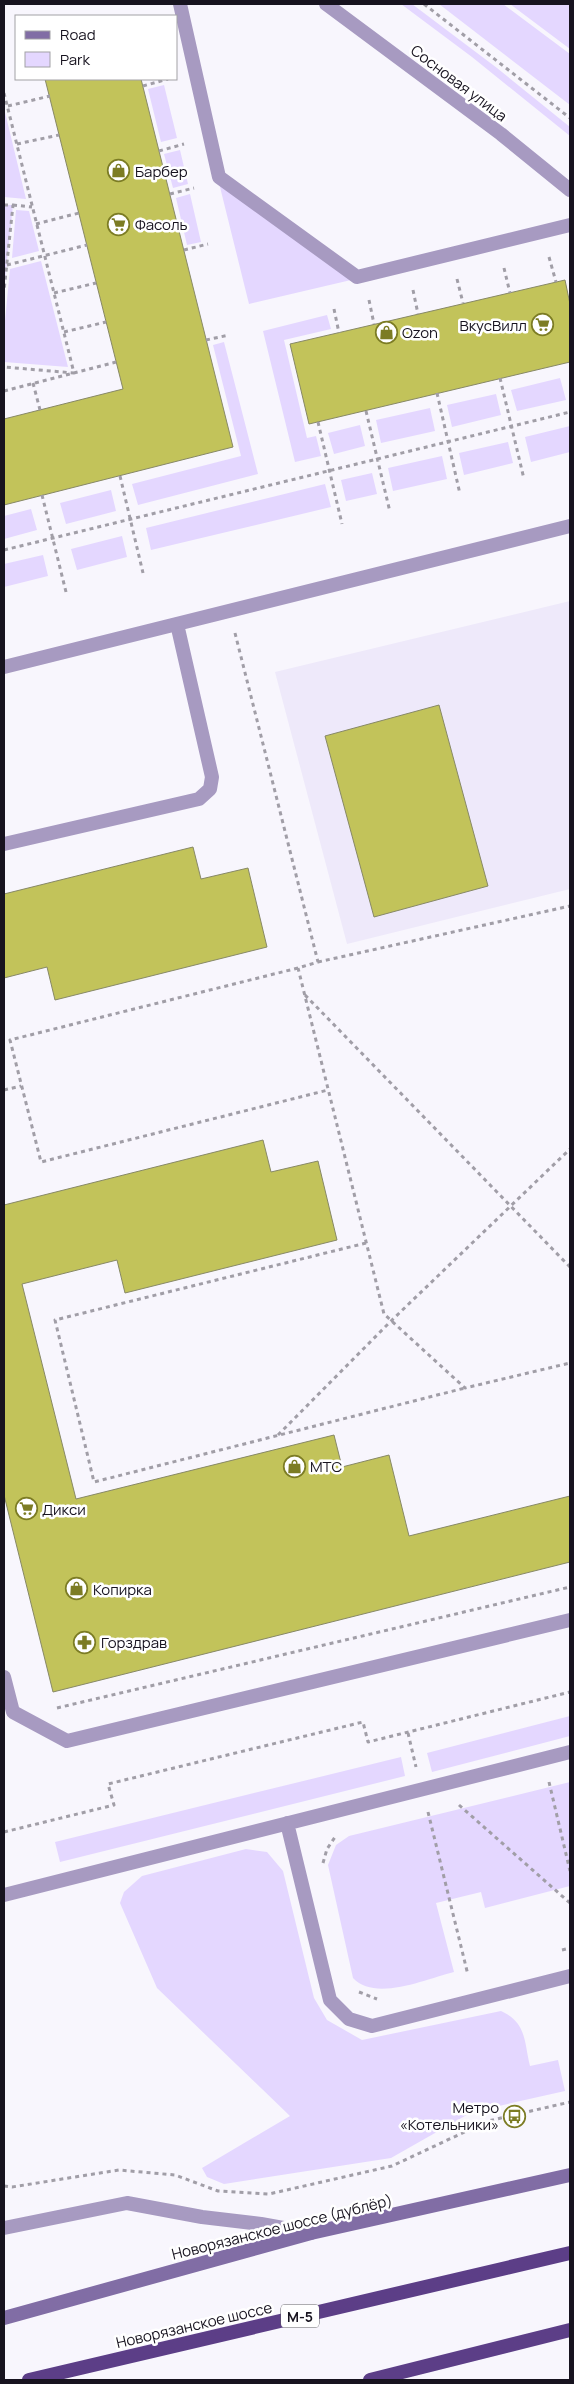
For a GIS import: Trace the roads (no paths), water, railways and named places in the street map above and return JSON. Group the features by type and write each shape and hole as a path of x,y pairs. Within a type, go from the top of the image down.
{"highway":[{"name":"Новорязанское шоссе","path":"29,2380 570,2253"},
{"path":"370,2380 570,2330"}],"main road":[{"name":"Новорязанское шоссе (дублёр)","path":"4,2318 311,2234 570,2175"}],"street":[{"path":"180,4 219,177 357,277 570,225"},
{"name":"Сосновая улица","path":"326,4 501,134 570,190"},
{"path":"4,667 570,526"},
{"path":"4,844 199,799 210,789 212,777 177,624"},
{"path":"4,1677 13,1712 67,1741 570,1620"},
{"path":"4,1895 570,1752"},
{"path":"287,1823 330,2000 349,2019 372,2026 570,1976"},
{"path":"4,2228 127,2203 202,2217 261,2224 311,2234"}],"place":[{"name":"Барбер","path":"119,171"},
{"name":"Фасоль","path":"119,224"},
{"name":"ВкусВилл","path":"543,325"},
{"name":"Ozon","path":"386,332"},
{"name":"МТС","path":"294,1466"},
{"name":"Дикси","path":"26,1509"},
{"name":"Копирка","path":"77,1589"},
{"name":"Горздрав","path":"85,1642"},
{"name":"Метро «Котельники»","path":"515,2116"}]}
